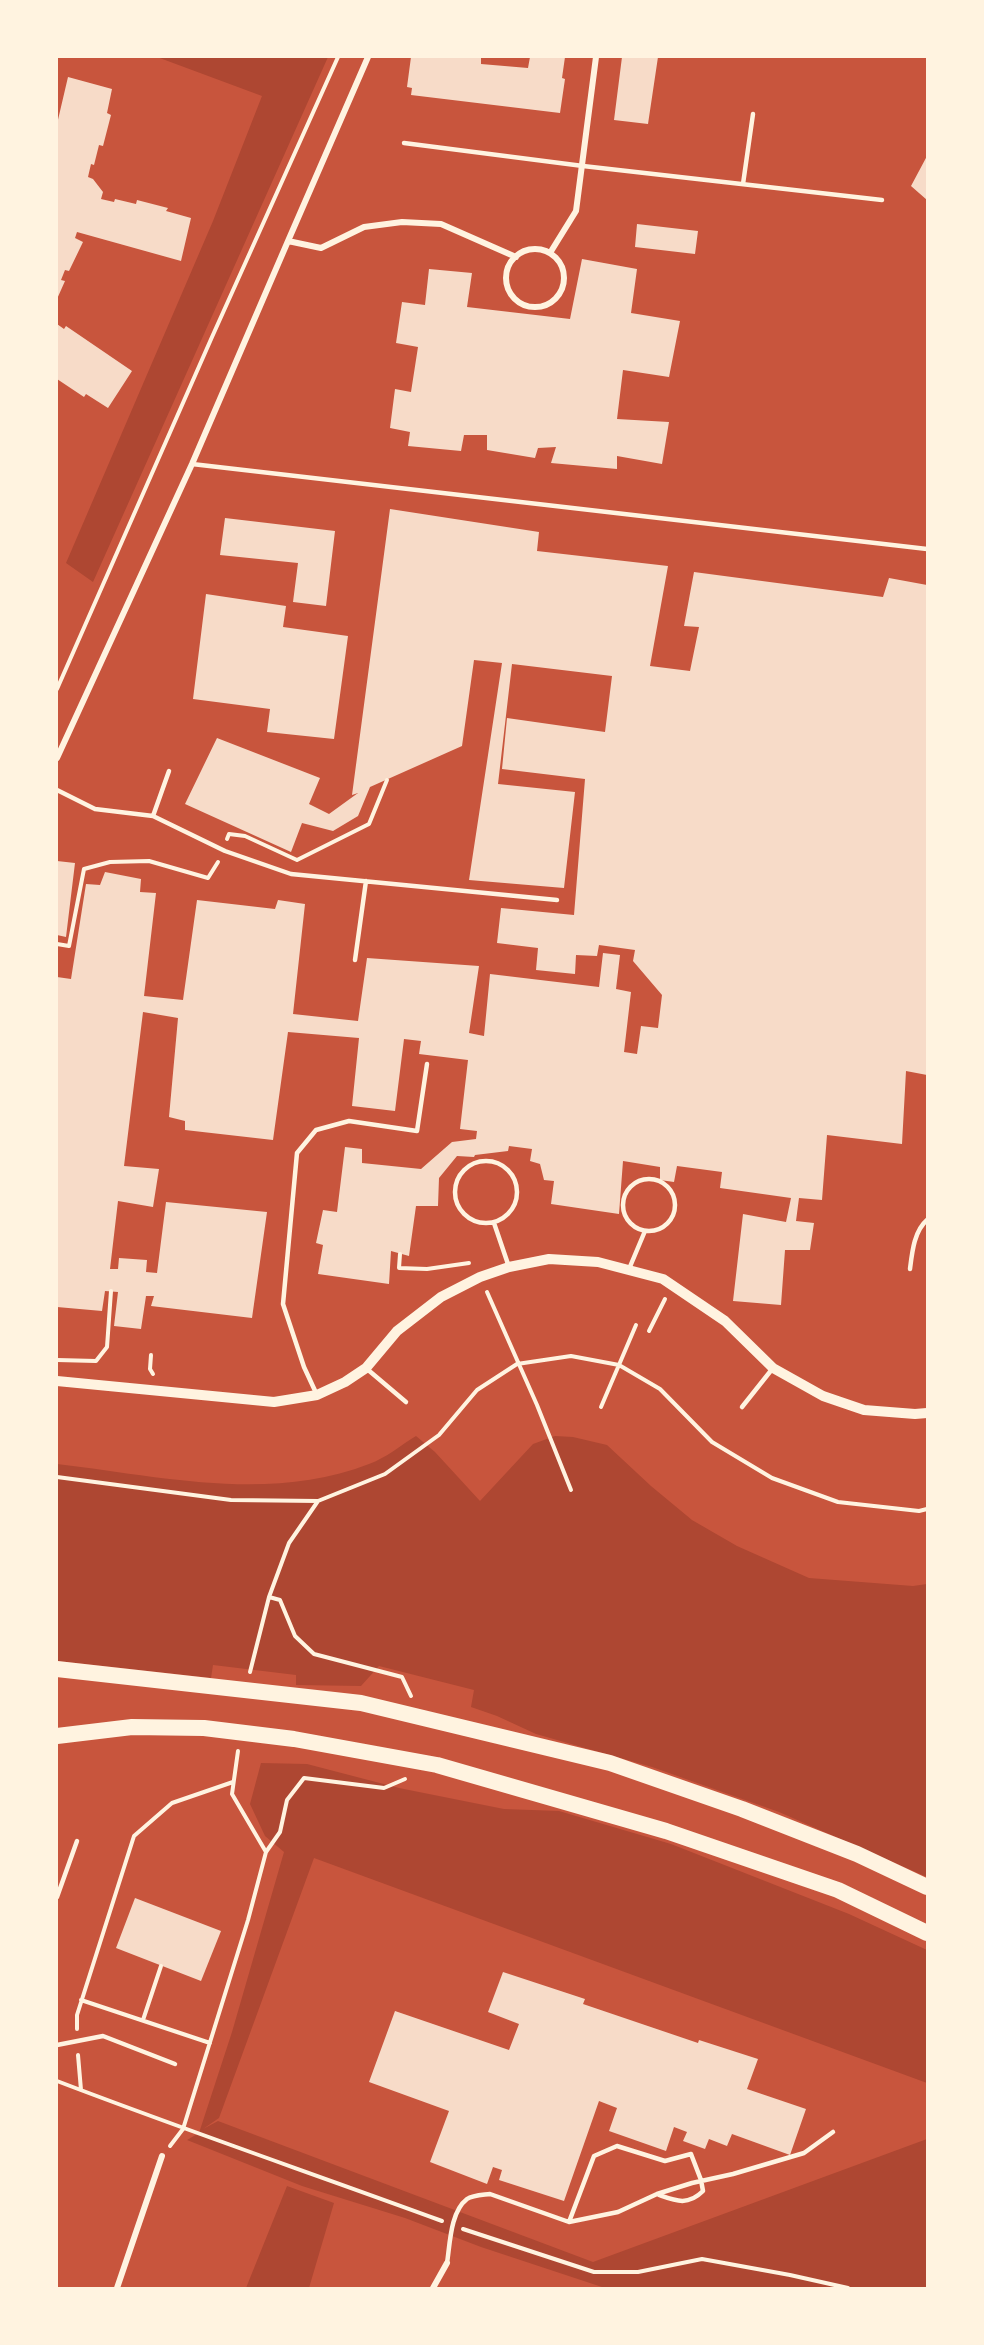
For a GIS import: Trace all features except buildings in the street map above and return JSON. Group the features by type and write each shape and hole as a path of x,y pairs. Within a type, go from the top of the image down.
{"highway":[{"path":"57,1669 361,1703 610,1763 742,1809 857,1854 927,1887"},
{"path":"57,1736 132,1727 204,1728 294,1739 437,1764 666,1831 827,1886 927,1933"}],"street":[{"path":"57,758 192,464 368,57"},
{"path":"550,252 576,211 596,57"},
{"path":"288,241 321,248 364,227 402,222 422,223 441,225 516,257"},
{"path":"530,249 550,252 561,264 565,274 563,289 558,297 546,306 536,308 523,305 514,299 508,291 506,281 507,268 516,257 530,249"},
{"path":"57,1381 274,1402 317,1395 345,1382 366,1368 398,1332 441,1297 480,1277 508,1267 549,1259 598,1262 663,1279 725,1321 773,1368 823,1396 864,1410 927,1413"},
{"path":"117,2288 162,2156"},
{"path":"433,2288 447,2263"}],"lane":[{"path":"743,184 753,114"},
{"path":"404,143 882,200"},
{"path":"192,464 927,549"},
{"path":"153,816 170,771"},
{"path":"57,790 95,809 153,816 225,851 291,874 557,900"},
{"path":"355,960 366,881"},
{"path":"317,1395 304,1367 283,1304 297,1153 316,1130 349,1121 417,1131 427,1065"},
{"path":"481,1161 501,1164 517,1183 518,1197 513,1210 505,1218 494,1223 478,1223 470,1220 458,1208 455,1198 455,1186 459,1175 470,1165 481,1161"},
{"path":"657,1179 666,1184 673,1193 676,1202 674,1214 661,1229 645,1231 628,1221 624,1213 624,1199 628,1189 635,1182 657,1179"},
{"path":"910,1269 914,1245 923,1222 927,1220"},
{"path":"494,1223 508,1267"},
{"path":"629,1269 645,1231"},
{"path":"366,1368 406,1402"},
{"path":"742,1407 773,1368"},
{"path":"57,1897 77,1841"},
{"path":"57,2045 103,2036 175,2064"},
{"path":"447,2263 453,2225 459,2209 467,2199 477,2195 490,2194 569,2222 618,2212 657,2194 701,2180 733,2175 804,2153 833,2132"},
{"path":"569,2222 594,2156 617,2146 665,2161 691,2154 703,2191 697,2197 680,2202 657,2194"}],"path":[{"path":"57,689 338,57"},
{"path":"400,1254 399,1268 427,1269 473,1262 537,1405 571,1490"},
{"path":"57,1360 96,1361 107,1347 111,1292"},
{"path":"649,1331 665,1299 673,1303"},
{"path":"601,1407 636,1325"},
{"path":"57,1477 231,1500 318,1501 385,1474 440,1435 477,1390 517,1364 571,1356 619,1365 660,1389 712,1442 772,1478 838,1502 927,1509"},
{"path":"248,1683 269,1597 289,1543 318,1501"},
{"path":"269,1597 280,1600 295,1636 314,1654 402,1677 420,1716"},
{"path":"238,1749 232,1794 266,1852"},
{"path":"162,2156 183,2129 248,1920 266,1852 280,1832 286,1800 304,1778 384,1788 437,1764"},
{"path":"81,2090 77,2015 134,1836 172,1803 233,1782"},
{"path":"142,2020 161,1966"},
{"path":"81,2000 210,2043"}],"shaded area":[{"path":"157,57 328,57 93,582 66,563 213,221 262,96"},
{"path":"416,1436 435,1452 480,1501 533,1444 555,1436 573,1437 607,1445 692,1520 737,1546 809,1578 913,1586 927,1584 927,1877 779,1812 652,1767 536,1734 471,1707 474,1690 379,1666 361,1686 296,1685 296,1675 213,1665 211,1678 57,1661 57,1464 214,1483 293,1482 331,1476 369,1464"},
{"path":"261,1763 307,1764 399,1788 504,1809 559,1811 671,1844 849,1914 927,1950 927,2083 314,1858 219,2118 203,2129 218,2121 593,2262 927,2139 927,2288 605,2288 481,2247 405,2218 302,2186 187,2140 199,2133 232,2032 284,1852 265,1836 250,1804"},
{"path":"287,2186 334,2203 309,2288 246,2288"}]}
